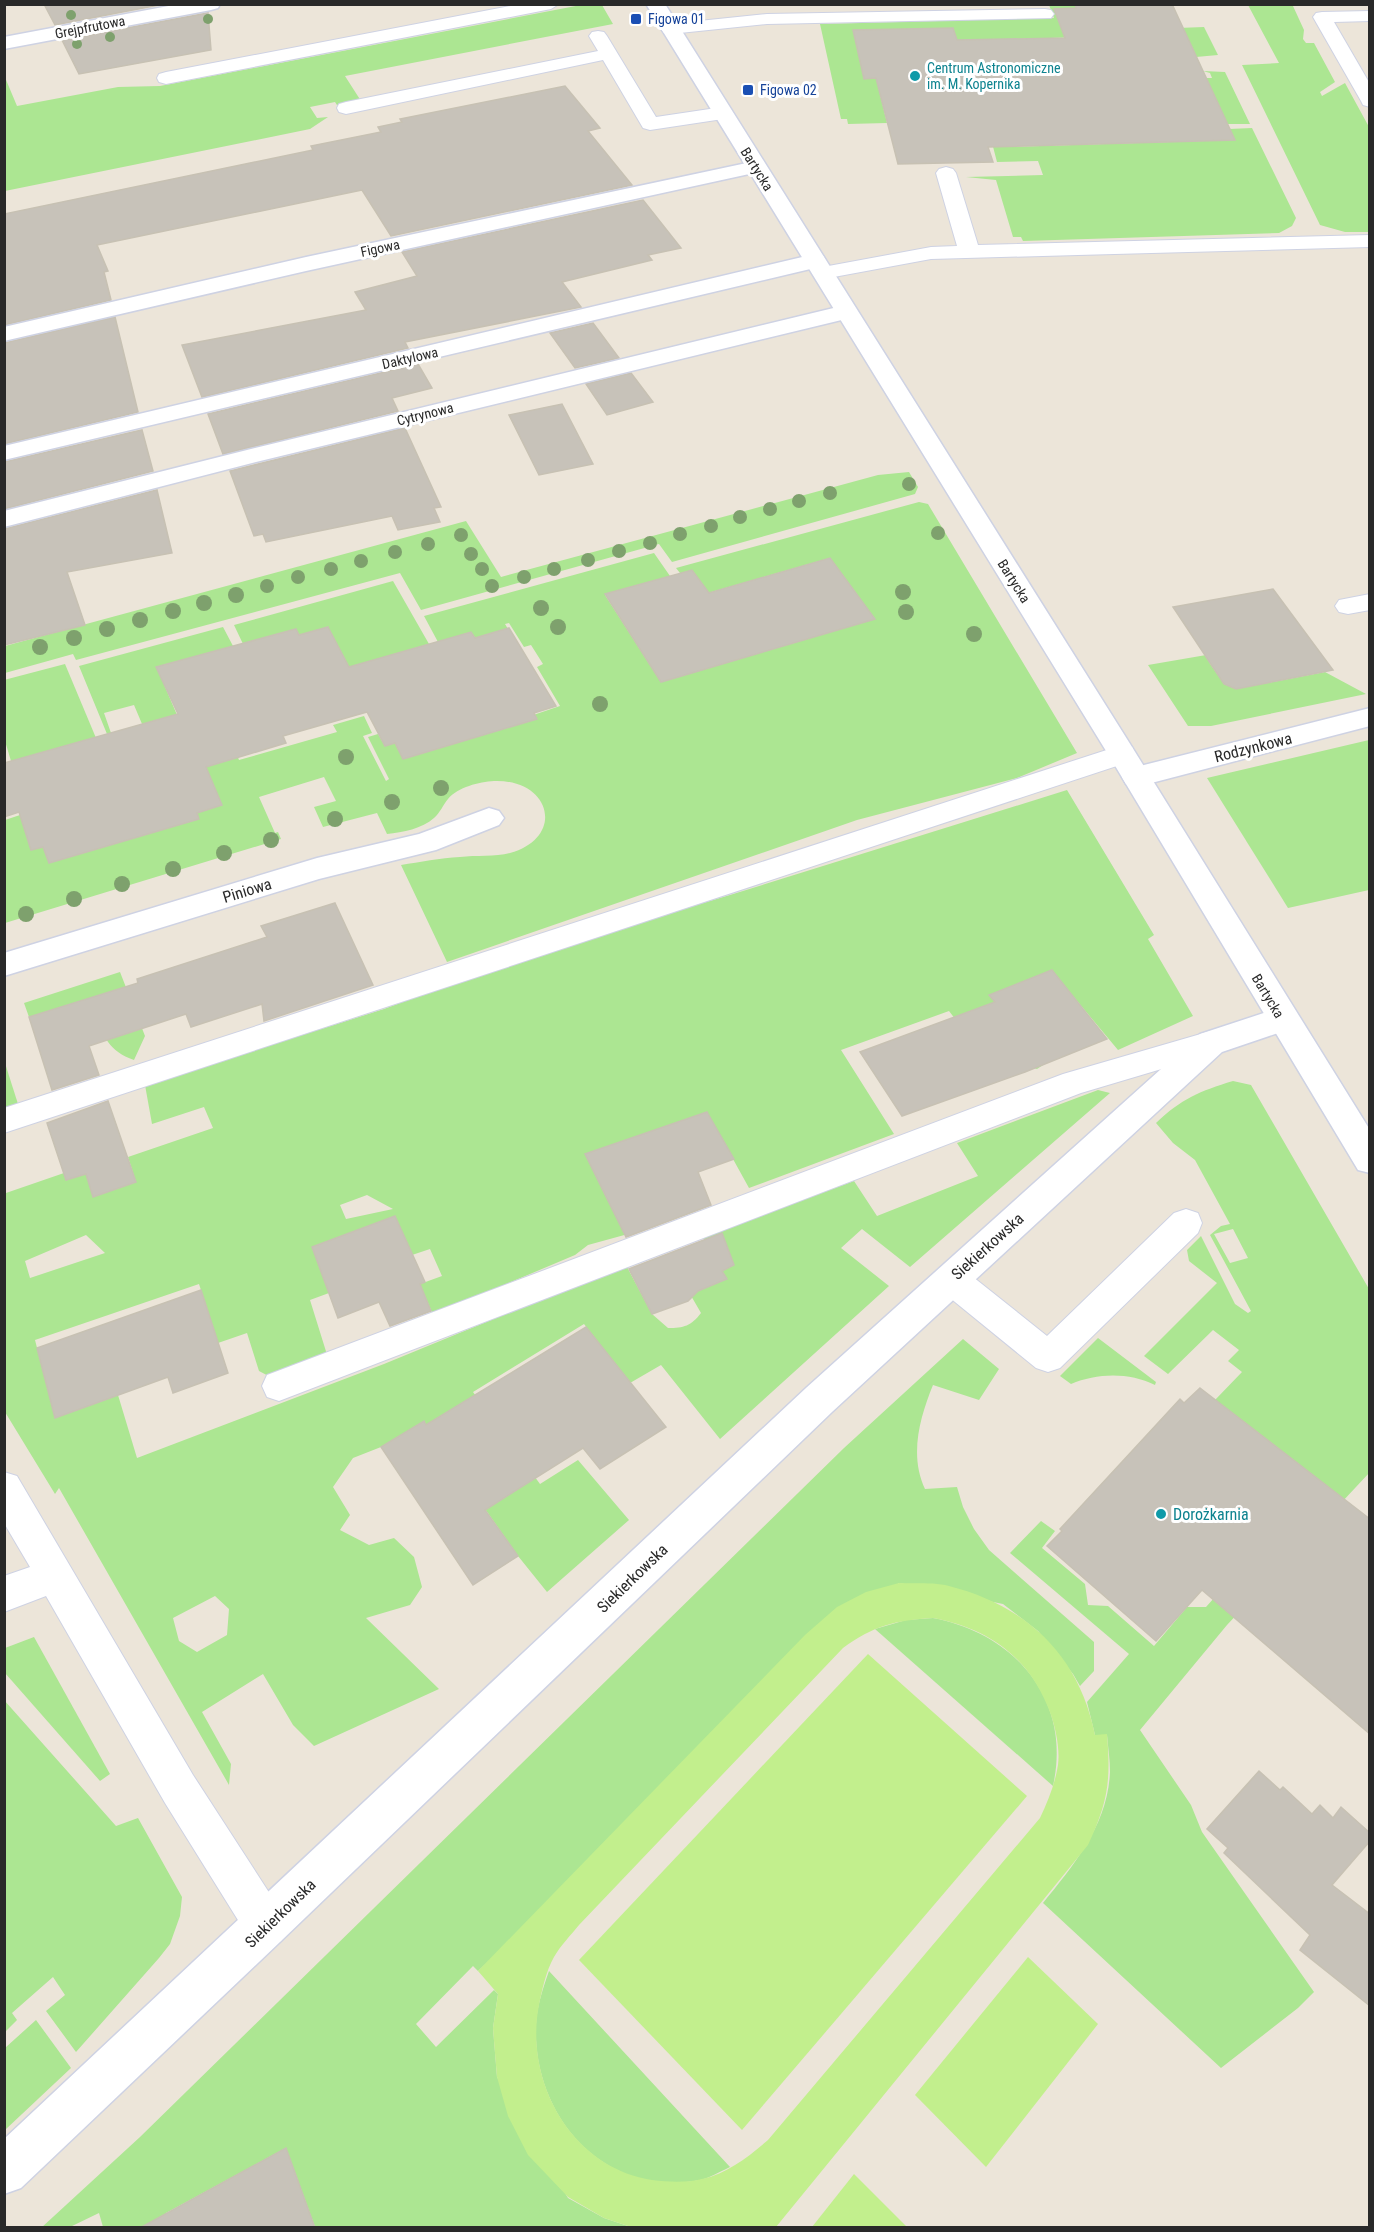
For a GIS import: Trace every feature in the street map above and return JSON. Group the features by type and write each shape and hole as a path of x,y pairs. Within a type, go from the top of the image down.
{"street":[{"name":"Grejpfrutowa","path":"4,43 210,4"},
{"name":"Bartycka","path":"655,4 1129,765 1370,1160"},
{"name":"Figowa","path":"4,334 306,264 756,167"},
{"name":"Daktylowa","path":"4,453 819,267"},
{"name":"Cytrynowa","path":"4,519 263,453 846,312"},
{"name":"Rodzynkowa","path":"1129,765 1370,717"},
{"name":"Piniowa","path":"4,965 317,869 426,843 489,818"},
{"name":"Siekierkowska","path":"4,2171 266,1926 819,1400 1212,1043 1282,1019"}],"lane":[{"path":"166,78 550,4"},
{"path":"670,29 767,19 1045,14"},
{"path":"1370,15 1322,17 1370,101"},
{"path":"597,35 650,124 723,113"},
{"path":"346,108 608,54"},
{"path":"946,173 969,251"},
{"path":"819,267 931,253 969,251 1370,241"},
{"path":"4,1121 1129,765"},
{"path":"279,1386 1074,1083 1212,1043"},
{"path":"951,1280 1047,1357 1186,1223"},
{"path":"4,1488 179,1789 266,1926"},
{"path":"4,1594 55,1575"}],"green space":[{"path":"1075,4 1076,8 1054,9 1121,36 976,40 962,56 953,28 854,30 864,79 926,77 877,82 887,123 848,124 847,119 841,119 820,24 1054,18 1049,5"},
{"path":"581,5 602,5 613,24 345,76 361,101 337,105 335,102 310,107 317,118 328,117 310,129 5,191 4,75 17,106 118,87 160,86"},
{"path":"1248,5 1336,5 1293,6 1304,30 1303,39 1306,43 1314,43 1335,82 1320,92 1322,96 1345,83 1369,127 1369,232 1345,232 1320,225 1242,65 1279,63"},
{"path":"1204,27 1218,55 1196,57 1152,29"},
{"path":"1203,71 1225,72 1250,124 1227,124 1206,78 1212,78 1210,73"},
{"path":"1252,128 1296,218 1292,226 1279,233 1023,241 1021,237 1013,237 996,180 966,177 1043,175 1038,161 997,162 991,139 1009,147 1234,140 1229,129"},
{"path":"909,472 918,487 915,494 672,562 659,544 421,610 400,573 76,660 73,654 5,673 5,646 466,521 501,577 878,475"},
{"path":"919,502 928,504 1077,753 1017,778 857,820 447,962 401,865 445,858 504,854 528,845 539,835 545,823 544,810 539,799 528,789 513,783 494,781 469,786 452,795 436,816 424,825 387,834 377,813 323,827 314,807 336,801 324,777 259,797 275,833 278,832 281,839 5,923 5,820 20,815 43,847 49,863 199,819 197,813 221,805 199,760 235,750 239,760 337,732 333,725 364,716 372,733 363,736 386,781 389,779 368,737 378,734 385,746 395,743 403,759 560,706 537,667 543,664 531,645 524,647 509,623 505,624 508,629 475,638 471,632 438,642 424,616 654,553 670,576 605,595 661,682 875,619 830,558 708,593 676,568"},
{"path":"393,581 429,644 346,668 299,635 296,629 243,644 234,625"},
{"path":"223,627 233,646 163,682 177,715 145,731 134,705 104,713 111,733 107,734 79,666"},
{"path":"1212,654 1209,662 1224,684 1236,689 1325,672 1366,694 1211,726 1188,726 1148,665"},
{"path":"65,664 96,738 11,761 5,741 4,680"},
{"path":"1369,740 1369,890 1288,908 1207,778"},
{"path":"1067,790 1154,935 1148,939 1193,1016 1118,1050 1052,971 990,995 1043,1065 1037,1069 979,1050 949,1011 841,1050 894,1134 749,1188 707,1112 585,1154 609,1203 628,1234 588,1245 575,1255 433,1315 420,1284 442,1276 430,1249 412,1255 395,1216 312,1247 329,1293 310,1300 329,1361 280,1382 259,1371 247,1333 218,1343 199,1284 35,1340 55,1418 118,1395 137,1458 384,1364 591,1279 627,1267 652,1314 668,1328 687,1325 701,1313 690,1294 726,1278 722,1271 734,1265 725,1243 710,1248 703,1237 854,1181 877,1216 978,1176 957,1143 1098,1090 1110,1093 910,1267 862,1229 841,1248 889,1286 720,1439 661,1365 630,1383 584,1324 473,1392 540,1484 578,1460 629,1520 547,1592 518,1556 424,1422 381,1447 353,1458 333,1487 350,1515 340,1530 369,1545 394,1538 414,1557 422,1587 410,1605 366,1618 439,1689 314,1746 293,1725 263,1674 202,1712 231,1764 229,1785 59,1488 55,1494 5,1412 4,1191 6,1193 64,1173 66,1180 86,1174 93,1197 136,1182 128,1157 213,1128 204,1107 152,1124 145,1085 384,1009 536,952 730,895","holes":["367,1195 393,1209 346,1219 340,1205","86,1235 105,1253 30,1278 25,1261","215,1596 229,1609 227,1635 197,1652 179,1641 173,1618"]},
{"path":"120,972 145,1036 134,1060 115,1050 104,1036 91,998 29,1017 24,1003"},
{"path":"4,1060 18,1104 4,1108"},
{"path":"1233,1081 1251,1085 1369,1289 1370,1472 1227,1625 1140,1730 1191,1805 1202,1832 1314,1992 1298,2008 1221,2068 1043,1903 1077,1859 1103,1809 1110,1772 1107,1735 1095,1735 1087,1702 1129,1654 1010,1553 1041,1521 1055,1531 1042,1548 1085,1584 1088,1605 1108,1606 1154,1646 1187,1607 1206,1607 1283,1521 1215,1400 1242,1372 1228,1361 1239,1350 1213,1330 1168,1374 1144,1356 1217,1283 1189,1261 1187,1250 1201,1236 1235,1304 1248,1313 1251,1311 1210,1235 1221,1226 1230,1224 1195,1160 1173,1143 1156,1123 1183,1102 1201,1092","holes":["1233,1229 1248,1258 1230,1263 1214,1234"]},
{"path":"1098,1338 1156,1382 1155,1385 1124,1376 1102,1376 1071,1384 1060,1376"},
{"path":"963,1339 999,1369 979,1400 933,1385 918,1436 918,1463 925,1489 957,1487 963,1507 974,1529 989,1550 1094,1642 1094,1671 1080,1686 1038,1631 1003,1604 899,1583 478,1971 473,1966 416,2024 436,2047 494,1990 498,1994 493,2028 497,2077 568,2198 604,2218 631,2227 315,2227 286,2148 166,2213 170,2227 103,2227 99,2213 70,2227 41,2228 140,2137 844,1448"},
{"path":"899,1583 949,1586 1002,1606 1045,1638 1062,1658 1076,1681 1087,1706 1095,1735 1107,1734 1108,1778 1104,1803 1095,1830 1088,1845 776,2227 631,2227 604,2218 568,2197 528,2155 508,2116 497,2077 495,2053 493,2028 498,1994 478,1971 805,1635 837,1607 866,1592","holes":["933,1618 954,1623 991,1639 1006,1650 1020,1663 1043,1695 1054,1727 1058,1759 1053,1786 1040,1818 768,2140 753,2152 720,2173 683,2182 652,2180 624,2172 598,2158 577,2140 560,2117 547,2091 539,2063 536,2034 539,2005 547,1974 556,1953 579,1925 843,1648 875,1629 908,1620"]},
{"path":"933,1618 963,1626 989,1639 1012,1656 1031,1676 1045,1699 1054,1726 1057,1755 1053,1786 875,1629 906,1620"},
{"path":"34,1637 110,1774 100,1781 5,1673 5,1648"},
{"path":"868,1654 1027,1796 742,2130 579,1960"},
{"path":"4,1700 116,1826 138,1818 182,1897 180,1916 170,1944 76,2052 46,2011 65,1995 53,1977 12,2013 17,2020 5,2032"},
{"path":"1028,1957 1098,2024 986,2167 915,2095"},
{"path":"549,1971 730,2167 700,2180 665,2183 633,2177 605,2163 581,2144 561,2119 546,2090 538,2058 536,2024"},
{"path":"36,2020 71,2068 5,2130 5,2048"},
{"path":"854,2174 907,2227 812,2227"}],"building":[{"path":"44,4 164,4 55,25"},
{"name":"Centrum Astronomiczne im. M. Kopernika","path":"1075,4 1172,4 1235,140 988,147 993,162 898,164 876,78 864,79 853,30 953,28 957,40 1065,38 1054,9 1076,8"},
{"path":"208,13 211,50 79,74 62,40"},
{"path":"565,86 600,128 588,131 632,185 391,236 362,190 97,245 108,271 104,272 111,300 4,325 4,214 313,150 311,146 381,132 378,127 402,122 400,119"},
{"path":"643,200 681,248 648,255 652,260 562,282 581,307 405,342 408,348 202,397 182,345 366,310 355,292 417,276 402,252"},
{"path":"115,317 138,412 4,444 4,343"},
{"path":"593,323 619,358 575,368 550,333"},
{"path":"418,364 432,388 392,398 398,411 223,454 208,414"},
{"path":"631,373 653,402 607,415 586,384"},
{"path":"562,404 593,464 539,475 509,415"},
{"path":"405,428 441,507 434,508 440,522 398,530 392,516 266,542 263,534 254,536 230,471"},
{"path":"142,430 153,471 4,509 4,462"},
{"path":"157,490 172,553 67,572 85,625 4,645 4,529"},
{"path":"830,558 875,619 661,682 605,594 692,570 709,593"},
{"path":"1273,589 1333,670 1236,689 1224,684 1173,607"},
{"path":"328,627 349,667 471,632 475,638 509,628 556,706 534,713 537,719 403,759 395,743 385,746 367,712 283,736 286,743 206,767 222,805 197,813 199,819 49,863 43,847 31,850 19,812 4,817 4,763 178,714 156,667 296,629 299,635"},
{"path":"335,903 373,985 264,1021 262,1004 191,1027 186,1014 89,1046 99,1075 52,1090 29,1017 138,983 137,979 267,937 261,926"},
{"path":"1052,970 1107,1039 1025,1072 902,1116 860,1052 995,1002 989,995"},
{"path":"108,1101 136,1182 93,1197 86,1174 66,1180 47,1123"},
{"path":"707,1112 734,1159 698,1172 711,1205 626,1237 585,1154"},
{"path":"395,1216 425,1282 420,1284 431,1311 390,1326 379,1302 338,1318 312,1247"},
{"path":"722,1233 734,1265 722,1271 727,1279 698,1291 688,1301 652,1314 629,1269"},
{"path":"201,1290 228,1373 173,1393 168,1377 55,1418 37,1348"},
{"path":"586,1327 666,1427 600,1469 583,1448 485,1510 518,1556 473,1585 381,1447 424,1421 426,1425"},
{"path":"1200,1388 1370,1519 1370,1734 1202,1590 1156,1641 1047,1546 1180,1399 1184,1403"},
{"path":"1259,1771 1280,1790 1283,1787 1312,1814 1320,1805 1333,1818 1341,1807 1370,1833 1370,1841 1332,1885 1370,1914 1370,2006 1300,1950 1310,1935 1224,1853 1228,1848 1207,1829"},
{"path":"286,2148 315,2228 140,2228"}],"place":[{"name":"Figowa 01","path":"636,19"},
{"name":"Centrum Astronomiczne im. M. Kopernika","path":"915,76"},
{"name":"Figowa 02","path":"748,90"},
{"name":"Dorożkarnia","path":"1161,1514"}]}
